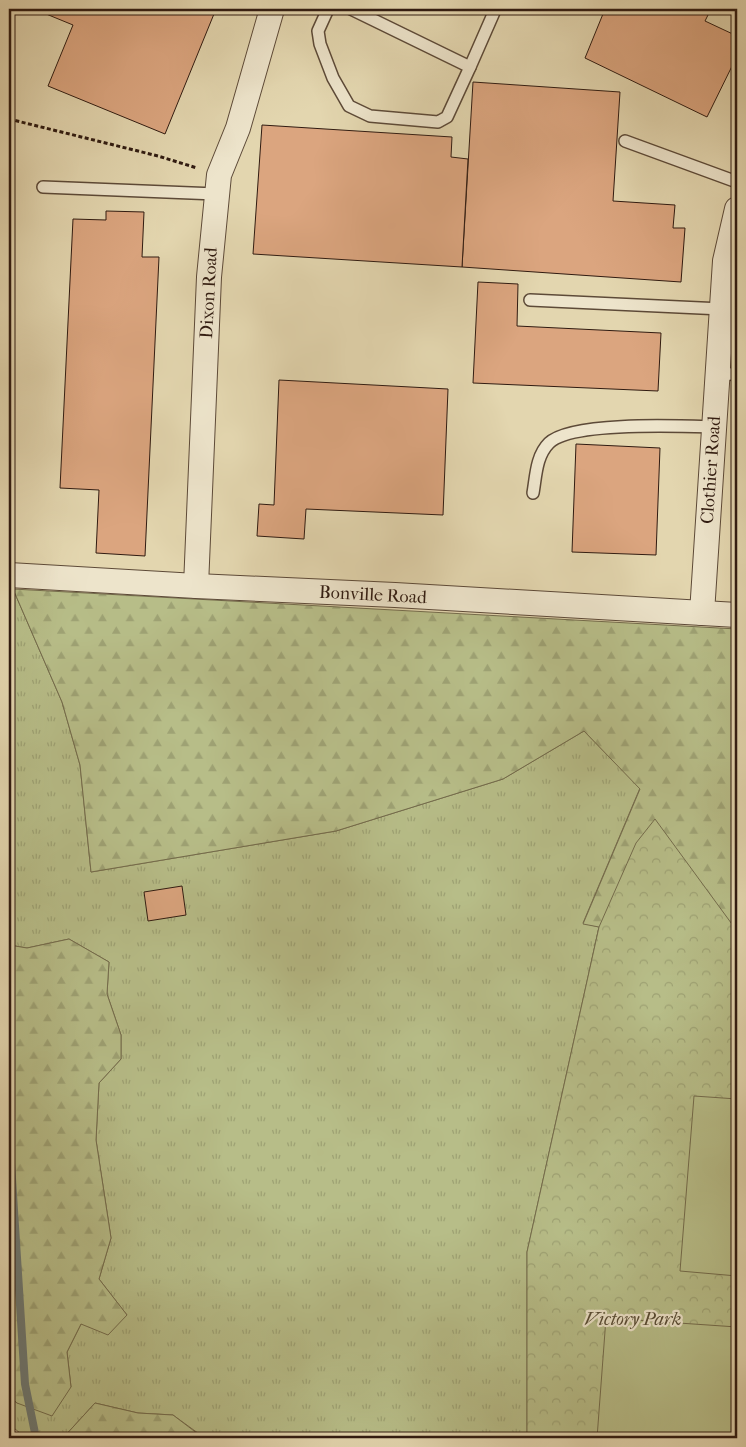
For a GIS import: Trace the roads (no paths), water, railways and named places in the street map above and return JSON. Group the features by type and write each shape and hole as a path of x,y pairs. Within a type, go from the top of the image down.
{"street":[{"name":"Dixon Road","path":"196,586 209,277 218,185 238,128 272,9"},
{"name":"Clothier Road","path":"702,613 714,427 727,374 722,309 725,262 733,248 737,209"},
{"name":"Bonville Road","path":"9,575 737,615"}],"lane":[{"path":"328,9 318,32 320,44 333,78 349,106 370,116 438,122 447,117 496,10 493,9"},
{"path":"351,9 470,67"},
{"path":"625,141 737,182"},
{"path":"43,186 218,185"},
{"path":"530,300 722,309"},
{"path":"533,493 539,458 550,442 562,436 577,431 640,426 714,427"}],"waterway":[{"path":"9,768 10,743"},
{"path":"9,1131 25,1384 36,1438"}],"park label":[{"name":"Victory Park","path":"633,1319"}]}
